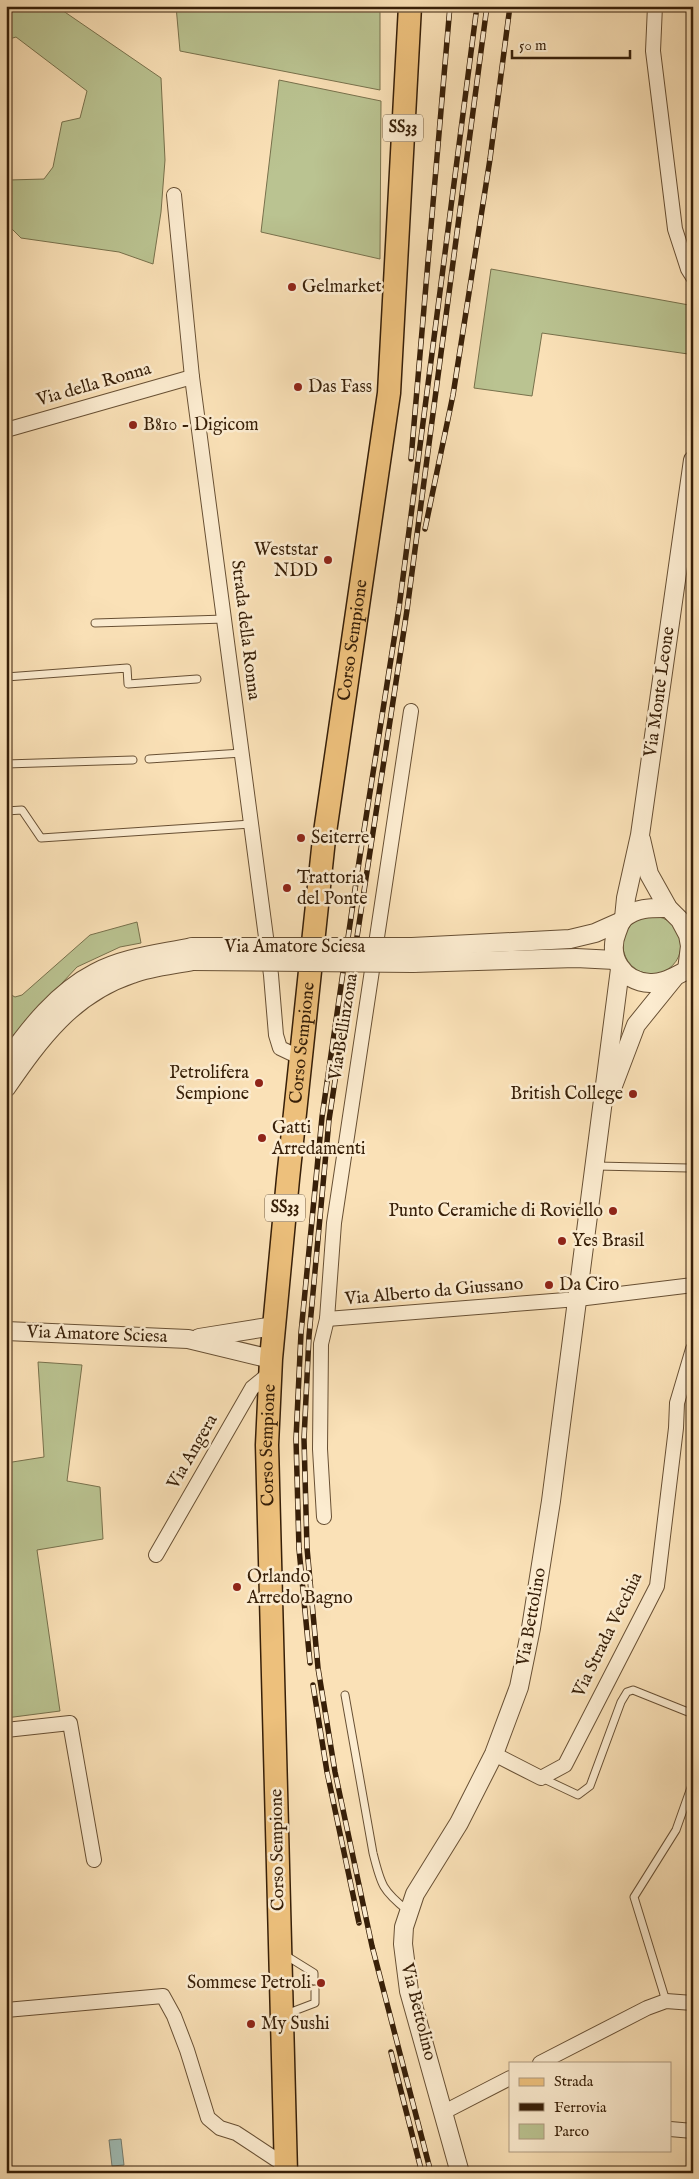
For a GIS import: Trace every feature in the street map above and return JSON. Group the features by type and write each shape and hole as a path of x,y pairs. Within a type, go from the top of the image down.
{"main road":[{"name":"Corso Sempione","path":"286,2169 267,1445 271,1366 299,1057 324,838 389,393 410,6"}],"street":[{"path":"655,6 653,51 674,229 688,269 693,277"},
{"name":"Strada della Ronna","path":"174,195 192,377 271,974 276,1034 280,1048 299,1057"},
{"name":"Via della Ronna","path":"6,430 192,377"},
{"name":"Via Monte Leone","path":"623,920 640,836 693,460"},
{"name":"Via Bellinzona","path":"324,1517 320,1449 321,1344 327,1320 334,1222 410,711"},
{"name":"Via Monte Leone","path":"640,836 649,874 660,890 668,908"},
{"path":"578,1299 602,1118 602,1096 617,965 615,937 623,920 643,908 668,908 689,926 690,946 685,971 636,1025 602,1118"},
{"name":"Via Amatore Sciesa","path":"413,955 570,939 595,933 623,920"},
{"name":"Via Amatore Sciesa","path":"6,1088 40,1040 72,1008 101,986 133,973 192,954"},
{"name":"Via Amatore Sciesa","path":"6,1062 29,1029 64,995 95,973 129,960 192,954 413,955 576,958 617,965"},
{"path":"617,965 645,983 663,982 685,971"},
{"name":"Via Alberto da Giussano","path":"327,1320 578,1299 693,1284"},
{"name":"Via Bettolino","path":"460,2173 409,1991 403,1944 408,1911 415,1894 459,1823 494,1754 519,1687 532,1628 578,1299"},
{"name":"Via Amatore Sciesa","path":"6,1331 188,1339 274,1326"},
{"name":"Via Amatore Sciesa","path":"188,1339 271,1366"},
{"name":"Via Strada Vecchia","path":"541,1778 565,1765 657,1586 676,1428 677,1403 693,1349"},
{"name":"Via Angera","path":"156,1555 252,1388 271,1366"},
{"path":"6,1730 70,1723 94,1860"},
{"path":"494,1754 541,1778"},
{"path":"6,2010 163,1996 177,2025 208,2118 220,2128 236,2133 286,2169"},
{"path":"542,2062 647,2008 666,2001 693,2003"},
{"path":"444,2112 509,2079"},
{"path":"672,2129 693,2131"}],"lane":[{"path":"95,623 224,619"},
{"path":"6,677 126,668 128,684 197,679"},
{"path":"149,759 242,754"},
{"path":"6,764 133,760"},
{"path":"6,812 22,810 41,838 251,824"},
{"path":"596,1166 689,1168"},
{"path":"541,1778 578,1795 590,1786 621,1702 627,1692 633,1690 688,1712"},
{"path":"345,1695 373,1853 380,1878 387,1894 408,1911"},
{"path":"666,2001 634,1897 676,1830 693,1782"},
{"path":"280,1952 314,1973 314,1981"},
{"path":"282,2016 315,2003 315,1989"}],"green space":[{"path":"6,6 56,6 161,78 165,160 161,212 153,264 119,252 21,238 6,223 9,180 44,179 53,167 62,122 80,118 87,91 16,37 6,40"},
{"path":"176,6 380,6 380,90 180,51"},
{"path":"279,80 381,101 380,259 261,232"},
{"path":"491,269 689,305 693,332 688,354 542,333 532,396 474,388"},
{"path":"646,916 658,916 673,924 681,939 681,951 673,966 658,974 646,974 631,966 623,951 623,939 631,924"},
{"path":"137,922 141,943 120,947 77,967 6,1043 6,992 15,997 22,995 90,935"},
{"path":"38,1362 82,1365 67,1481 100,1487 103,1539 37,1550 60,1711 6,1718 6,1463 44,1457"}],"water":[{"path":"121,2139 124,2165 112,2166 109,2140"}],"railway":[{"path":"411,459 450,6"},
{"path":"310,1663 299,1549 296,1439 301,1333 322,1117 359,862 399,608 477,6"},
{"path":"431,2173 372,1946 335,1772 318,1668 307,1548 304,1439 309,1336 329,1120 407,610 487,6"},
{"path":"425,529 453,395 490,159 510,6"},
{"path":"313,1685 327,1772 359,1923"},
{"path":"391,2052 422,2173"}],"place":[{"name":"Gelmarket","path":"292,287"},
{"name":"Das Fass","path":"298,387"},
{"name":"B810 - Digicom","path":"133,425"},
{"name":"Weststar NDD","path":"328,560"},
{"name":"Seiterre","path":"301,838"},
{"name":"Trattoria del Ponte","path":"287,888"},
{"name":"Petrolifera Sempione","path":"259,1083"},
{"name":"British College","path":"633,1094"},
{"name":"Gatti Arredamenti","path":"262,1138"},
{"name":"Punto Ceramiche di Roviello","path":"613,1211"},
{"name":"Yes Brasil","path":"562,1241"},
{"name":"Da Ciro","path":"549,1285"},
{"name":"Orlando Arredo Bagno","path":"237,1587"},
{"name":"Sommese Petroli","path":"321,1983"},
{"name":"My Sushi","path":"251,2024"}]}
